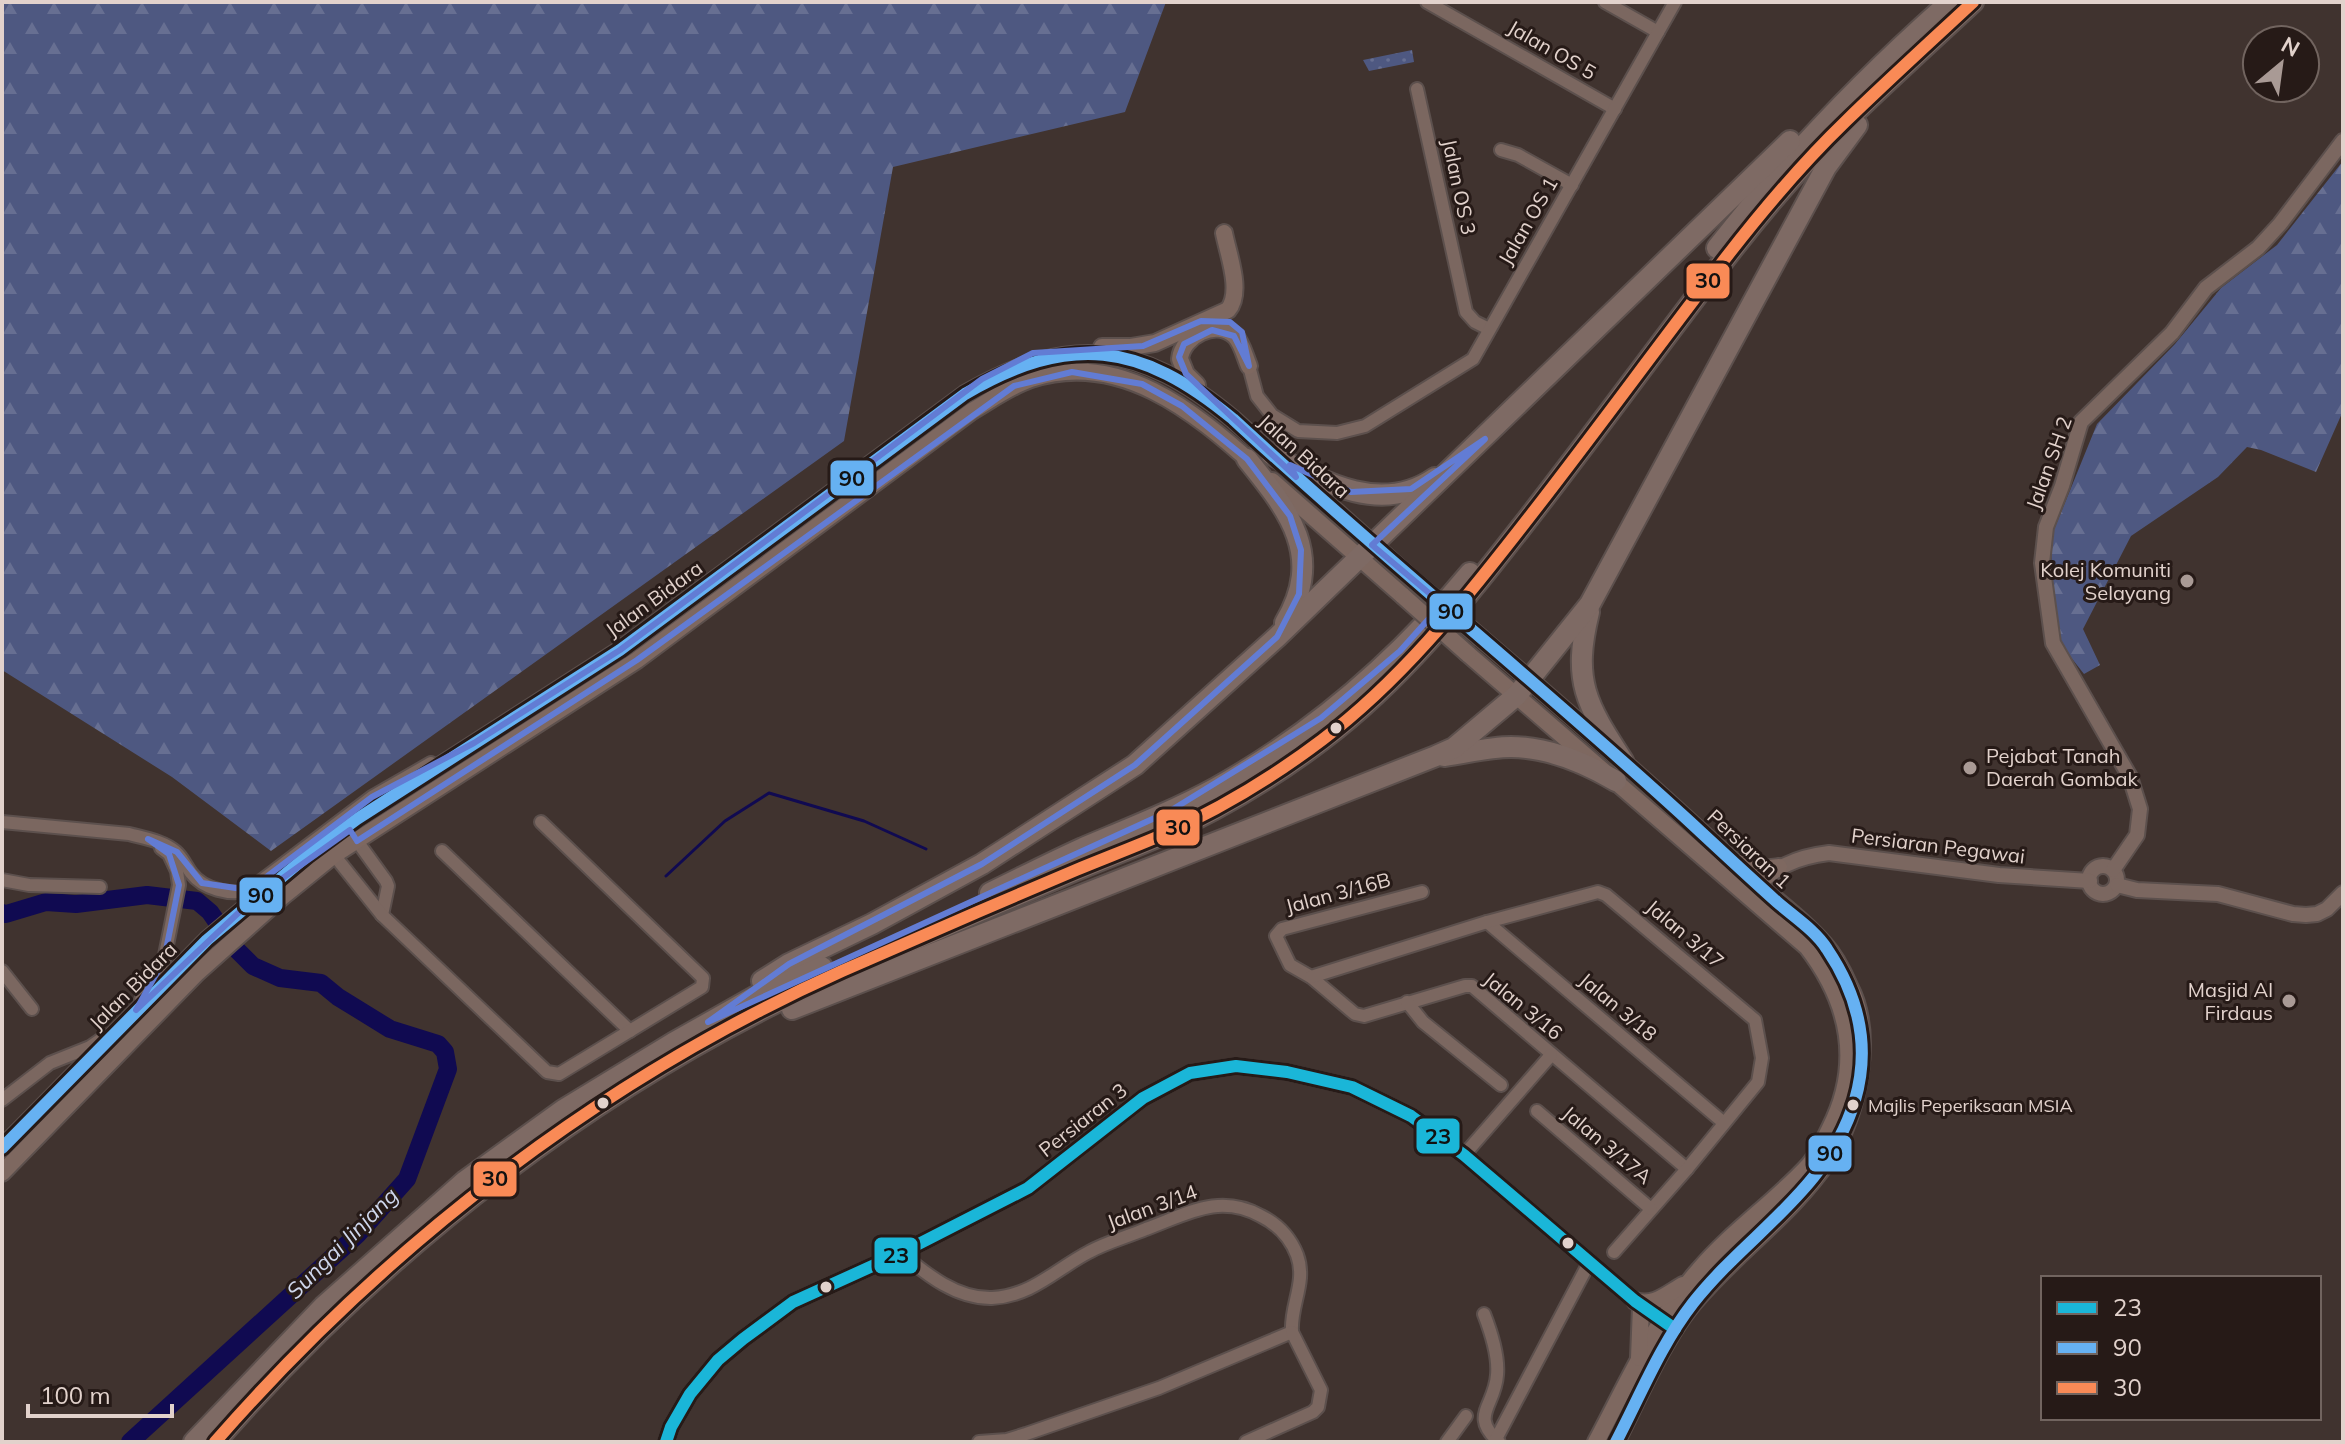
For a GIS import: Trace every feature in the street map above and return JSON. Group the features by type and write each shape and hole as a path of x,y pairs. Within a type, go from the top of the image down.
{"highway":[{"path":"708,1022 758,983 789,964 872,924 982,864 1135,765 1277,637 1868,65 1939,2"},
{"path":"194,1442 324,1306 465,1181 563,1110 708,1022 792,979 959,908 1216,788 1276,750 1351,695 1400,651 1484,556 1755,199 1827,118 1950,2"},
{"path":"215,1442 305,1346 435,1225 537,1147 670,1061 764,1009 839,973 1164,834 1217,808 1266,779 1350,718 1404,669 1446,624 1767,207 1842,125 1973,2"},
{"path":"670,1061 900,965 1454,748 1523,687 1590,604 1826,167 1881,88"},
{"path":"1271,454 1331,485 1370,495 1394,494 1429,482 1485,439"},
{"path":"1247,459 1286,509 1301,550 1303,570 1299,594 1277,637"},
{"path":"1590,604 1580,656 1583,687 1602,729 1623,761"},
{"path":"1436,756 1509,746 1530,748 1588,765 1616,781"}],"main road":[{"path":"965,394 1001,367 1033,353 1057,349 1143,346 1223,314 1234,301 1224,233"},
{"path":"1201,321 1221,320 1237,326 1242,332 1249,366"},
{"path":"1233,419 1186,374 1180,359 1181,350 1197,333 1223,330 1237,339 1249,366"},
{"name":"Jalan Bidara","path":"2,1148 234,914 357,819 620,650 965,394 1029,362 1074,353 1098,354 1146,365 1171,375 1233,419 1365,552"},
{"name":"Jalan Bidara","path":"2,1173 174,996 245,929 334,855 637,660 972,411 1014,386 1041,377 1072,372 1142,384 1182,406 1365,552"},
{"path":"1365,552 1415,582 1481,638 1523,687"},
{"path":"1365,552 1403,596 1468,654 1523,687"},
{"name":"Persiaran 1","path":"1523,687 1623,761 1728,857 1753,891 1807,947 1825,971 1839,997 1848,1037 1847,1079 1837,1116 1812,1161 1727,1241 1690,1281 1616,1442"},
{"name":"Persiaran 1","path":"1523,687 1616,781 1825,945 1851,989 1862,1037 1856,1098 1838,1143 1813,1180 1774,1222 1723,1269 1639,1363 1596,1442"},
{"path":"252,900 342,837 353,835 357,841"},
{"path":"1728,857 1749,868 1779,867"},
{"path":"1639,1363 1638,1304 1652,1302 1690,1281"}],"street":[{"name":"Jalan OS 5","path":"1427,2 1615,109"},
{"path":"1605,2 1658,32"},
{"name":"Jalan OS 1","path":"1249,366 1257,396 1272,415 1298,431 1324,432 1352,429 1375,420 1473,359 1675,2"},
{"name":"Jalan OS 3","path":"1417,89 1466,312 1475,322 1489,329"},
{"name":"Jalan SH 2","path":"2115,878 2137,835 2140,809 2130,777 2053,643 2042,563 2046,527 2081,422 2172,333 2206,288 2258,248 2343,141"},
{"path":"1501,150 1518,155 1572,185"},
{"path":"2,822 129,834 148,839 177,852 193,876 202,883 231,892 249,890 372,797 474,743"},
{"path":"334,855 382,915 547,1072 559,1074 702,987 704,982 541,822"},
{"path":"2,1100 50,1063 90,1047 136,1010 164,960 179,885 169,854 148,839"},
{"path":"357,841 388,886 382,915"},
{"path":"442,851 630,1031"},
{"name":"Persiaran Pegawai","path":"1753,891 1779,867 1829,853 1999,875 2090,881"},
{"path":"2115,878 2111,892 2101,894 2093,889 2090,881 2092,872 2100,867 2137,890 2218,894 2306,915 2327,909 2343,893"},
{"path":"2,880 29,885 100,887"},
{"name":"Jalan 3/16B","path":"1311,977 1290,965 1276,936 1278,932 1422,892"},
{"name":"Jalan 3/17","path":"1311,977 1487,922 1598,892 1606,895 1755,1020 1762,1058 1758,1082 1614,1252"},
{"name":"Jalan 3/18","path":"1487,922 1724,1123"},
{"path":"2,971 32,1009"},
{"name":"Jalan 3/16","path":"1311,977 1355,1014 1364,1016 1472,986 1687,1169"},
{"path":"1407,1002 1423,1022 1501,1085"},
{"path":"1464,1155 1551,1055"},
{"name":"Persiaran 3","path":"666,1442 690,1394 718,1360 793,1302 901,1253 1028,1188 1143,1098 1190,1073 1236,1066 1287,1072 1352,1087 1411,1116 1464,1155 1638,1304 1669,1326"},
{"name":"Jalan 3/17A","path":"1537,1111 1651,1209"},
{"name":"Jalan 3/14","path":"901,1253 947,1287 981,1298 1008,1296 1030,1290 1090,1251 1186,1214 1227,1204 1242,1206 1285,1233 1297,1256 1302,1281 1292,1332"},
{"path":"1484,1314 1492,1338 1497,1375 1483,1421 1486,1430 1497,1441 1589,1263"},
{"path":"979,1442 1007,1440 1159,1388 1292,1332 1321,1390 1318,1407 1246,1442"},
{"path":"1447,1442 1466,1416"}],"highlighted area":[{"path":"1201,321 1230,322 1242,332 1249,366 1234,336 1212,330 1184,344 1179,357 1186,374 1296,477 1290,465 1351,492 1411,489 1485,439 1372,545 1442,604 1400,651 1321,718 1170,811 708,1022 789,964 982,864 1135,765 1277,637 1299,594 1301,550 1290,516 1247,459 1182,406 1142,384 1072,372 1014,386 637,660 357,841 350,830 252,900 136,1010 164,960 179,885 169,854 148,839 177,852 202,883 249,890 372,797 474,743 620,650 982,379 1033,353 1143,346"}],"green space":[{"path":"2,2 1166,2 1125,112 893,167 844,441 271,851 172,777 2,670"},
{"path":"1412,50 1414,62 1369,71 1363,60"},
{"path":"2343,161 2343,411 2316,472 2247,447 2218,477 2131,536 2083,629 2100,665 2084,674 2062,646 2052,585 2051,537 2097,424 2175,344 2221,288 2277,245"}],"waterway":[{"path":"666,876 725,821 769,793 864,821 926,849"},
{"name":"Sungai Jinjang","path":"2,913 46,902 76,904 147,895 197,901 210,912 235,948 253,966 280,978 321,983 390,1029 438,1044 445,1052 448,1069 407,1179 358,1234 130,1442"}],"transit line":[{"name":"30","path":"215,1442 282,1369 352,1300 426,1234 583,1115 667,1062 753,1014 842,971 1204,815 1245,792 1322,740 1403,668 1475,586 1736,245 1789,181 1826,140 1973,2"},
{"name":"90","path":"2,1148 207,940 307,856 357,819 620,650 965,394 1003,374 1038,361 1071,355 1104,355 1135,361 1167,374 1233,419 1811,930 1827,949 1847,984 1859,1021 1862,1060 1855,1100 1842,1132 1826,1161 1806,1186 1715,1278 1681,1319 1616,1442"},
{"name":"23","path":"666,1442 690,1394 718,1360 793,1302 901,1253 1028,1188 1143,1098 1190,1073 1236,1066 1287,1072 1352,1087 1411,1116 1464,1155 1635,1301 1675,1329"}],"place":[{"name":"Kolej Komuniti Selayang","path":"2187,581"},
{"name":"Pejabat Tanah Daerah Gombak","path":"1970,768"},
{"name":"Masjid Al Firdaus","path":"2289,1001"},
{"name":"Majlis Peperiksaan MSIA","path":"1853,1105"}]}
